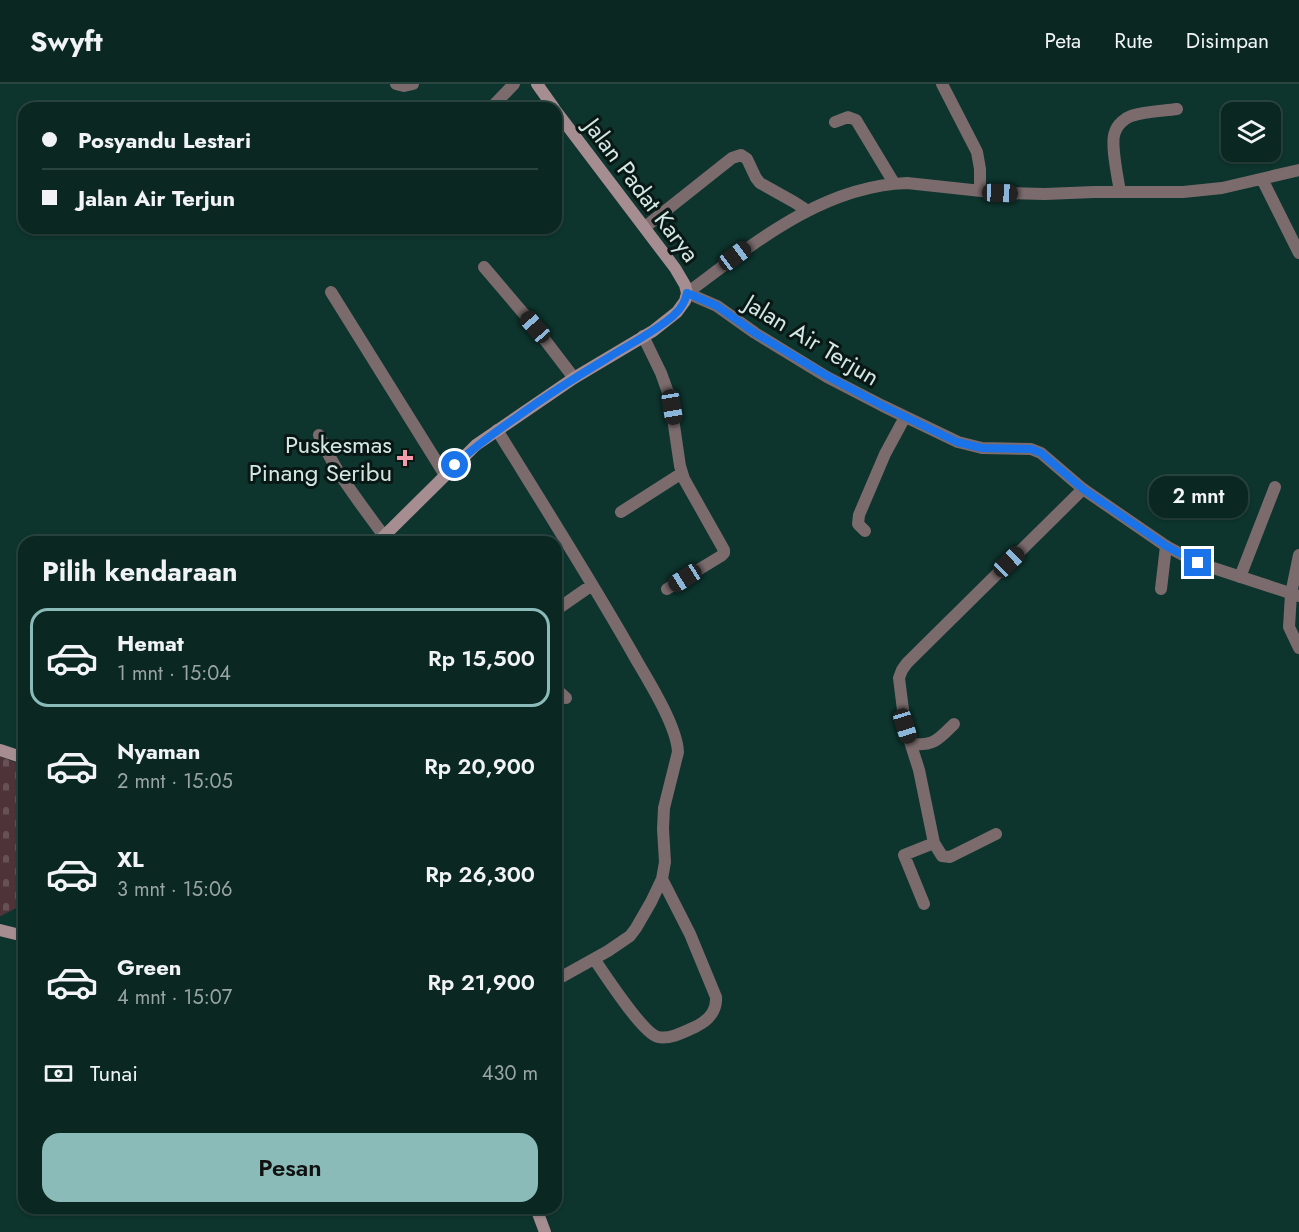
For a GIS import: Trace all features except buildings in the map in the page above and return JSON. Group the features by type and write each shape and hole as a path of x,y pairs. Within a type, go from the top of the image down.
{"main road":[{"name":"Jalan Padat Karya","path":"537,84 550,102"},
{"name":"Jalan Padat Karya","path":"384,536 471,450 574,378 661,325 677,312 685,301 687,293 685,285 675,268 562,118"},
{"path":"0,750 18,756"},
{"path":"0,930 18,934"},
{"path":"538,1214 545,1232"}],"street":[{"path":"396,84 404,86 412,84"},
{"path":"497,102 514,84"},
{"path":"942,84 976,152 980,169 980,191"},
{"path":"1120,192 1114,148 1116,130 1129,116 1177,109"},
{"path":"835,122 848,117 856,120 894,183"},
{"path":"645,227 732,158 741,155 745,156 760,183 808,211"},
{"path":"687,293 753,244 808,211 861,190 894,183 1000,193 1183,192 1222,188 1299,170"},
{"path":"1262,178 1299,253"},
{"path":"484,267 535,327 574,378"},
{"path":"331,292 445,475"},
{"name":"Jalan Air Terjun","path":"687,293 717,306 755,333 827,376 957,442 989,449 1018,448 1037,451 1083,489 1166,546 1198,563 1295,595"},
{"path":"643,336 670,398 682,473 724,550 721,556 667,589"},
{"path":"865,531 858,522 859,515 885,454 905,417"},
{"path":"497,430 562,536"},
{"path":"319,435 326,452 379,536"},
{"path":"621,512 682,473"},
{"path":"1240,577 1275,487"},
{"path":"996,834 950,857 942,856 934,843 919,770 905,726 899,678 902,670 1083,489"},
{"path":"562,536 647,677 671,724 678,752 664,808 665,862 662,879 651,902 634,932 618,945 562,977"},
{"path":"1161,589 1166,546"},
{"path":"1299,555 1289,627 1299,648"},
{"path":"562,606 592,585"},
{"path":"911,744 929,744 940,738 954,724"},
{"path":"924,904 904,855 934,843"},
{"path":"594,959 640,1023 654,1035 661,1037 682,1033 709,1017 716,1005 716,997 690,934 662,879"}],"green space":[{"path":"0,756 18,764 18,907 0,916"}],"place":[{"name":"Puskesmas Pinang Seribu","path":"405,458"}],"route":[{"path":"455,465 497,430 574,378 653,331 682,307 687,293 729,313 755,333 827,376 957,442 989,449 1018,448 1041,453 1083,489 1166,546 1198,563"}]}
